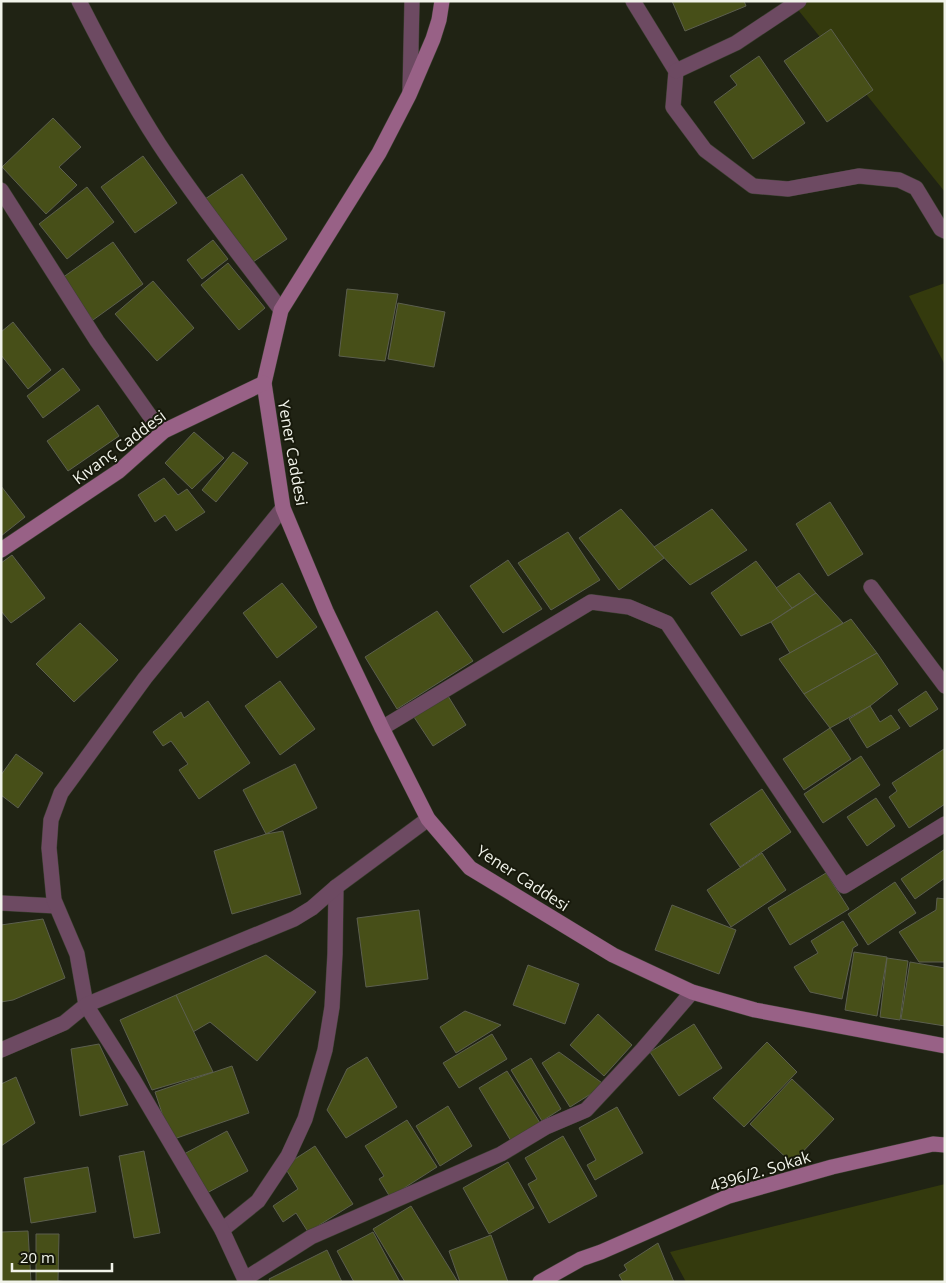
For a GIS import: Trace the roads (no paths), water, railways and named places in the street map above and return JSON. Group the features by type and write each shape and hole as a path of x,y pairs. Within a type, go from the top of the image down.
{"main road":[{"path":"264,384 282,310 379,153 409,96 440,20 442,1"},
{"name":"Kıvanç Caddesi","path":"1,550 119,471 164,431 264,384"},
{"name":"Yener Caddesi","path":"264,384 283,508 326,611 428,819 470,868 613,955 692,992 755,1010 945,1046"},
{"name":"4396/2. Sokak","path":"540,1282 581,1259 729,1196 832,1167 933,1144 945,1145"}],"street":[{"path":"79,1 107,57 159,144 222,234 282,310"},
{"path":"409,96 412,1"},
{"path":"633,1 676,71 673,107 705,150 753,186 788,189 859,176 899,180 916,188 936,222 945,231"},
{"path":"676,71 736,43 799,1"},
{"path":"1,190 97,341 150,416 164,431"},
{"path":"283,508 145,678 61,793 51,820 49,848 54,900 77,954 86,1005 133,1079 222,1230 245,1280 310,1237 501,1154 546,1127 586,1110 644,1049 692,992"},
{"path":"871,587 945,686"},
{"path":"382,728 591,602 629,607 667,623 844,886 945,824"},
{"path":"1,1050 64,1023 86,1005 294,919 312,908 336,887 428,819"},
{"path":"222,1230 258,1201 288,1156 305,1119 325,1050 332,1007 336,887"},
{"path":"1,903 56,906"}]}
